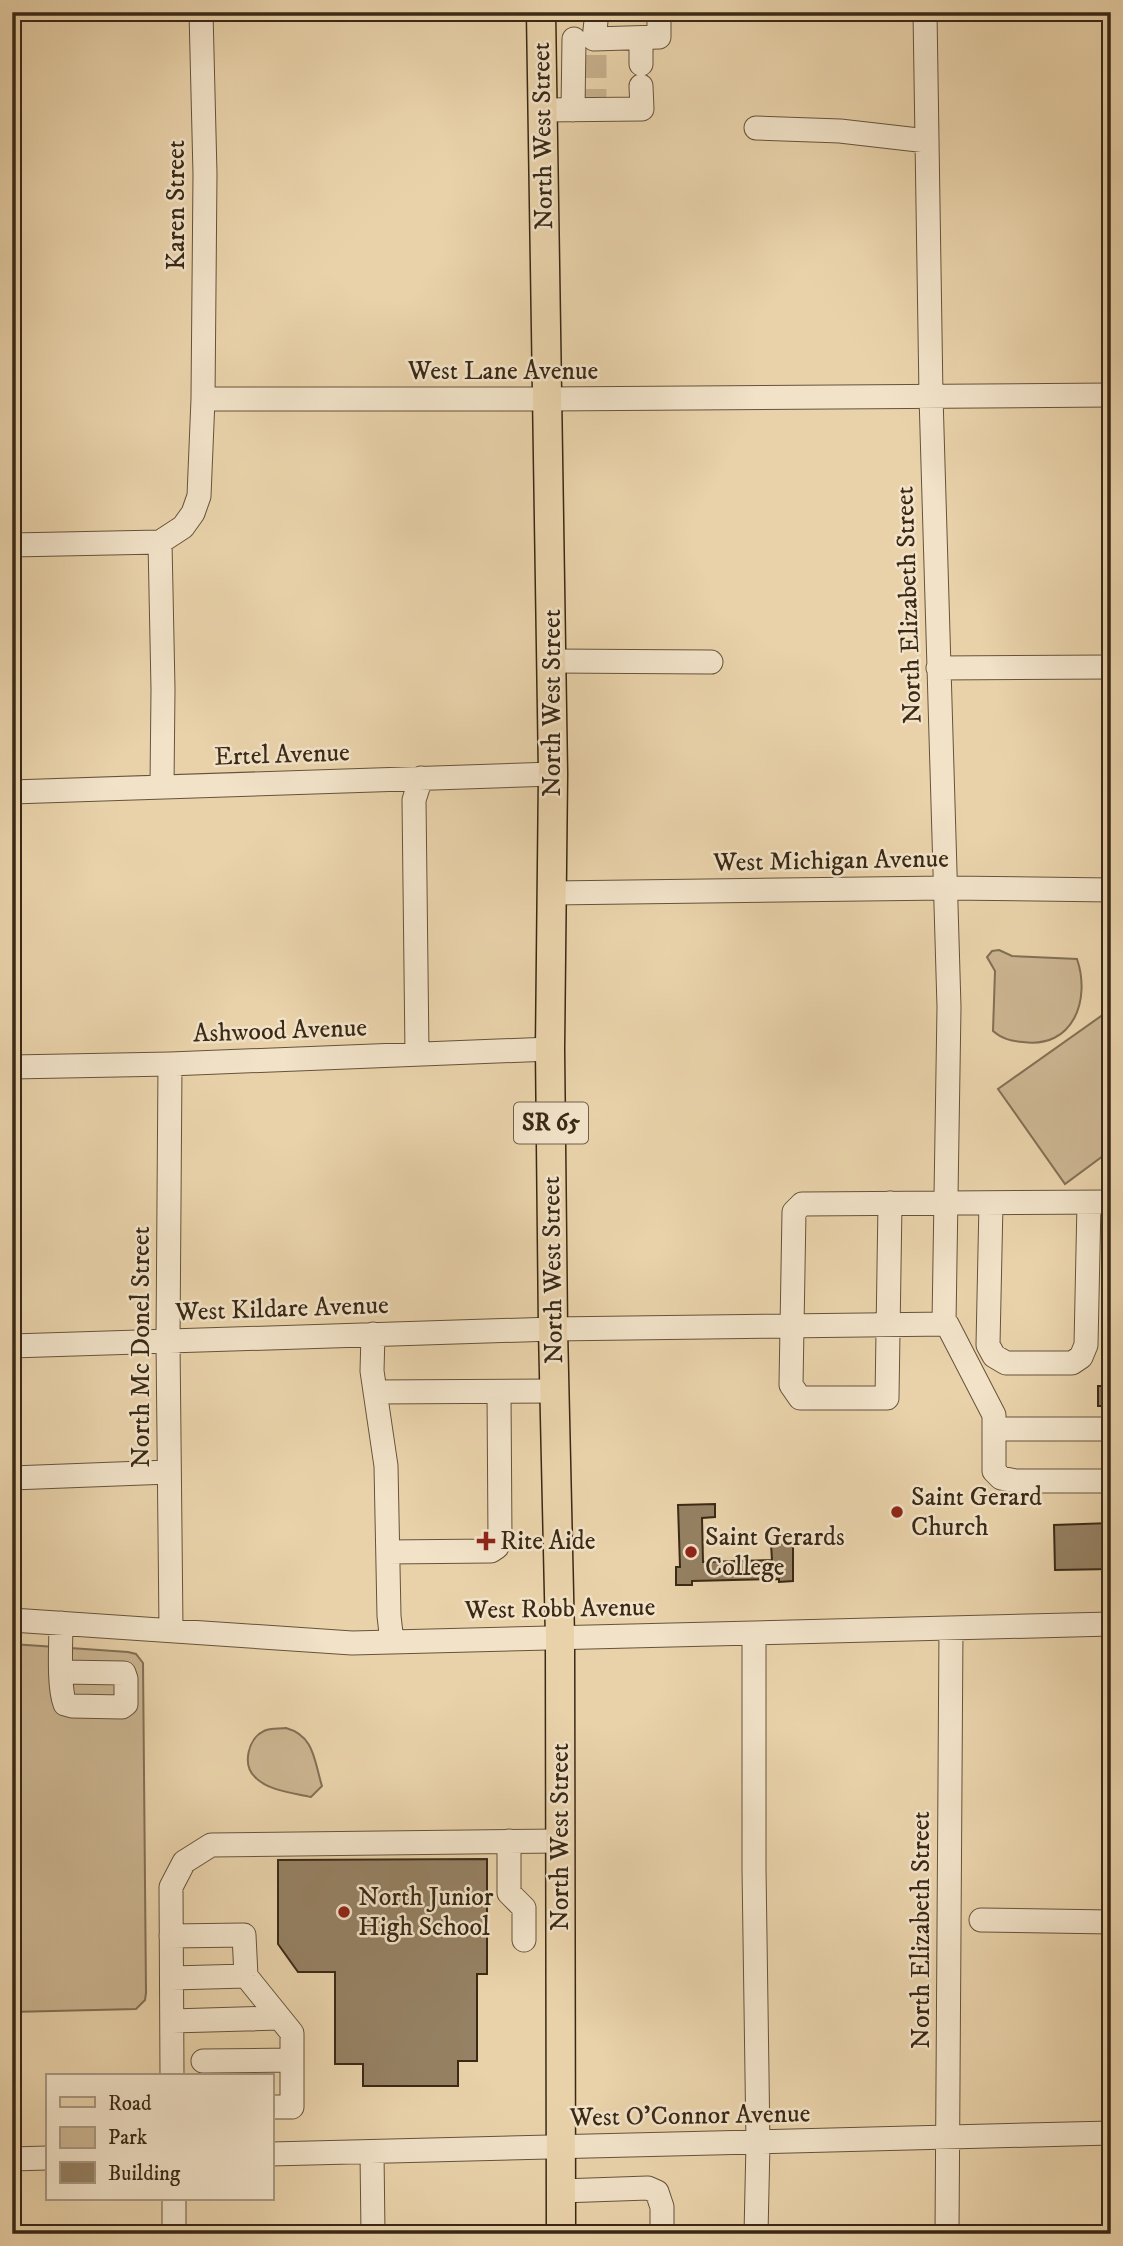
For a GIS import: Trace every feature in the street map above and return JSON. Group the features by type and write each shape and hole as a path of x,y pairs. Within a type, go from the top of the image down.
{"main road":[{"name":"North West Street","path":"541,26 552,661 550,1049 560,1637 561,2234"}],"street":[{"name":"Karen Street","path":"201,12 205,174 203,399"},
{"path":"588,105 588,44 597,12"},
{"path":"541,26 588,44 659,37 659,12"},
{"name":"North Elizabeth Street","path":"925,12 931,396 948,1007 944,1324"},
{"path":"543,110 588,105 642,109 641,39"},
{"path":"756,128 840,131 927,141"},
{"name":"West Lane Avenue","path":"203,399 1111,395"},
{"path":"12,545 160,542 183,527 193,513 199,496 203,399"},
{"path":"160,542 162,786"},
{"path":"552,661 711,662"},
{"path":"938,668 1111,667"},
{"name":"Ertel Avenue","path":"12,792 553,774"},
{"path":"417,1054 414,800 421,778"},
{"name":"West Michigan Avenue","path":"552,893 946,888 1111,890"},
{"name":"Ashwood Avenue","path":"12,1068 550,1049"},
{"name":"North Mc Donel Street","path":"170,1064 167,1341 171,1629"},
{"path":"890,1203 887,1398 800,1398 791,1385 794,1212 802,1204 947,1199 991,1203 1100,1203 1086,1345 1081,1357 1072,1363 1006,1363 994,1356 988,1345 991,1203"},
{"path":"944,1324 947,1324 993,1415 993,1471 1001,1478 1016,1481 1111,1481"},
{"name":"West Kildare Avenue","path":"12,1346 553,1329 944,1324"},
{"path":"373,1334 372,1371 386,1466 388,1616 392,1642"},
{"path":"375,1392 554,1391"},
{"path":"388,1552 491,1550 497,1546 500,1539 499,1392"},
{"path":"993,1429 1111,1429"},
{"path":"12,1478 169,1472"},
{"name":"West Robb Avenue","path":"12,1620 171,1629 321,1642 1111,1624"},
{"path":"61,1623 62,1672"},
{"name":"North Elizabeth Street","path":"947,2234 951,1628"},
{"path":"754,1633 757,2234"},
{"path":"509,1841 509,1893 524,1908 524,1940"},
{"path":"172,2074 171,1887 184,1862 211,1845 560,1842"},
{"path":"981,1920 1111,1922"},
{"path":"171,1936 244,1935 246,1976 292,2033 292,2107 273,2107"},
{"path":"172,1978 246,1976"},
{"path":"172,2021 278,2018"},
{"path":"202,2021 202,2069 292,2060"},
{"name":"West O'Connor Avenue","path":"273,2154 1111,2133"},
{"path":"372,2153 373,2234"},
{"path":"12,2159 46,2158"},
{"path":"561,2191 648,2188 657,2192 662,2207 662,2234"},
{"path":"174,2200 174,2234"}],"green space":[{"path":"999,950 1012,956 1077,959 1081,975 1079,1005 1066,1030 1054,1038 1040,1042 1011,1040 993,1031 995,971 987,957 992,951"},
{"path":"1111,1009 1111,1150 1065,1184 998,1089"},
{"path":"12,1644 128,1652 136,1654 143,1663 146,1993 145,2000 136,2009 12,2012"},
{"path":"286,1728 303,1737 312,1751 322,1786 311,1797 267,1785 251,1772 248,1759 254,1739 269,1729"}],"building":[{"path":"1098,1386 1111,1386 1111,1406 1098,1406"},
{"name":"Saint Gerards College","path":"715,1504 715,1517 702,1518 703,1562 772,1560 771,1544 793,1544 793,1581 692,1581 692,1585 676,1585 676,1567 680,1567 678,1505"},
{"path":"1111,1523 1111,1569 1055,1570 1054,1525"},
{"path":"487,1859 487,1974 477,1974 477,2061 458,2061 458,2086 363,2086 363,2064 335,2064 335,1972 298,1972 278,1944 278,1860"}],"tunnel":[{"path":"595,55 595,97"}],"place":[{"name":"Saint Gerard Church","path":"897,1512"},
{"name":"Rite Aide","path":"486,1541"},
{"name":"Saint Gerards College","path":"691,1552"},
{"name":"North Junior High School","path":"344,1912"}]}
